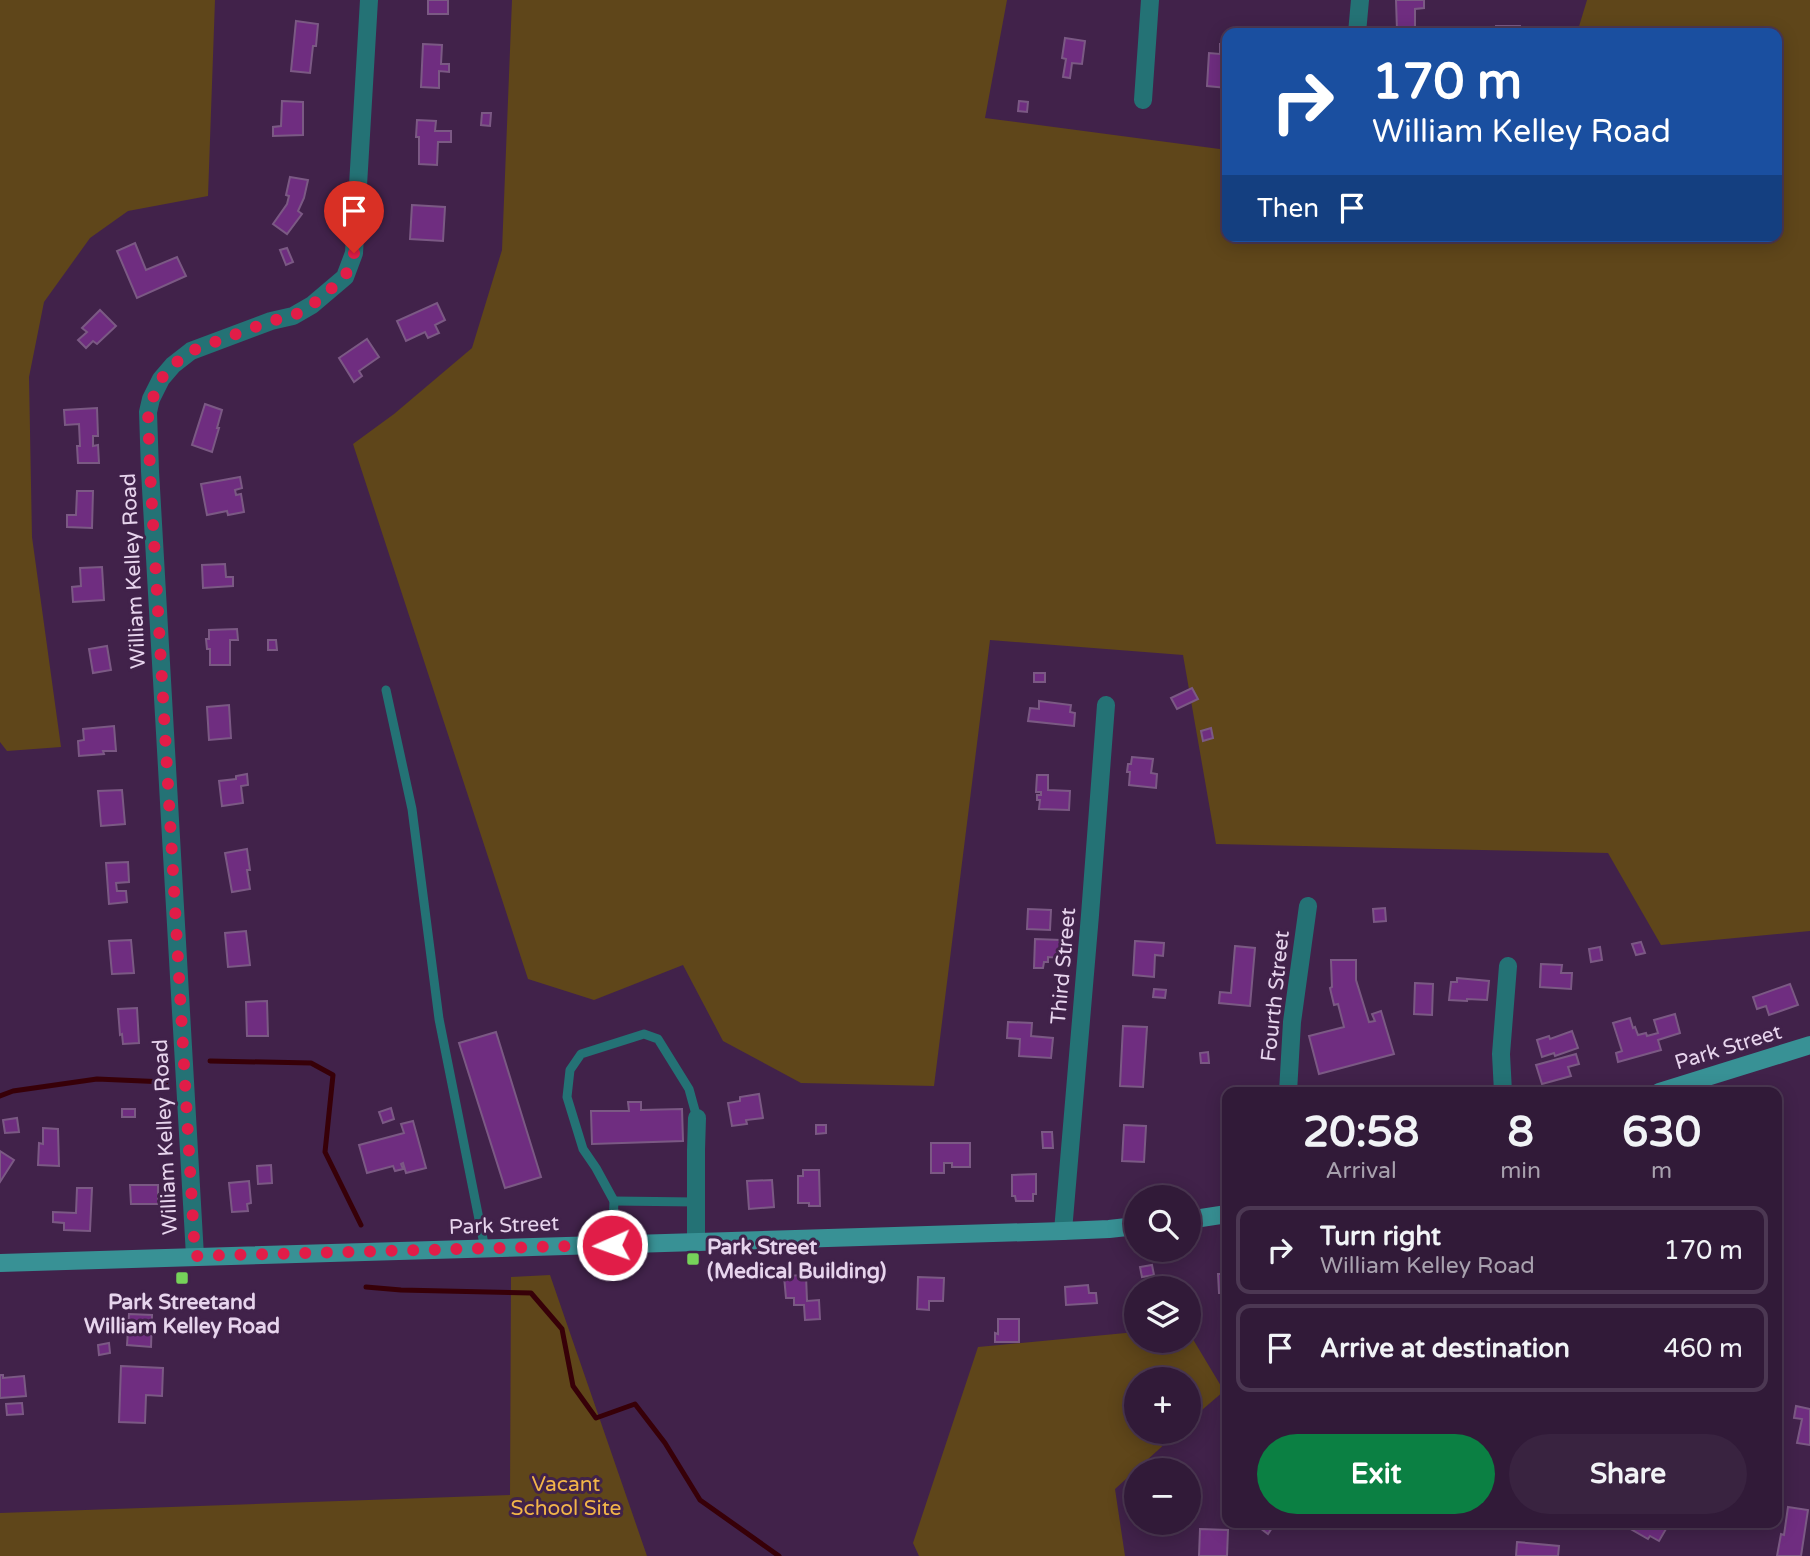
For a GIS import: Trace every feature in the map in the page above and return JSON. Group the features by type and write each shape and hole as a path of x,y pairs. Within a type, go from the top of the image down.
{"main road":[{"name":"Park Street","path":"1675,1087 1810,1045"},
{"path":"1201,1218 1222,1215"},
{"name":"Park Street","path":"0,1263 1124,1227"}],"street":[{"name":"William Kelley Road","path":"195,1256 148,412 161,379 191,351 271,321 293,316 312,305 345,277 354,253 369,0"},
{"path":"1143,100 1150,0"},
{"path":"1357,28 1360,0"},
{"name":"Third Street","path":"1063,1231 1106,705"},
{"name":"Fourth Street","path":"1288,1087 1292,1022 1308,905"},
{"path":"1503,1087 1501,1054 1508,966"},
{"path":"696,1242 698,1118"}],"lane":[{"path":"386,690 412,809 439,1019 485,1249"},
{"path":"612,1245 614,1201 583,1149 567,1097 570,1070 581,1054 644,1034 658,1039 689,1089 698,1118"},
{"path":"614,1201 696,1202"}],"green space":[{"path":"0,0 215,0 208,196 128,211 90,238 44,302 29,377 32,537 61,747 7,751 0,742"},
{"path":"512,0 1007,0 985,118 1222,149 1222,242 1782,242 1782,28 1579,28 1587,0 1810,0 1810,931 1661,945 1608,853 1216,844 1183,655 990,640 934,1086 801,1083 723,1041 683,965 594,1000 528,979 353,444 394,414 472,348 502,250"},
{"name":"Vacant School Site","path":"550,1275 647,1556 0,1556 0,1513 510,1495 511,1277"},
{"path":"1124,1333 1124,1353 1201,1353 1222,1388 1222,1393 1201,1411 1201,1367 1124,1367 1124,1444 1165,1444 1149,1458 1124,1458 1124,1481 1115,1489 1125,1556 919,1556 913,1543 978,1347"}],"building":[{"path":"428,0 448,0 448,14 428,14"},
{"path":"1396,0 1424,0 1424,8 1415,9 1415,28 1397,28"},
{"path":"296,21 318,24 310,73 291,71"},
{"path":"1496,26 1520,26 1520,28"},
{"path":"1065,38 1085,41 1082,64 1072,63 1070,78 1063,77"},
{"path":"423,44 442,45 441,64 449,64 449,72 439,71 439,88 421,87"},
{"path":"1222,44 1222,88 1207,86 1209,53 1220,54"},
{"path":"282,101 303,102 303,135 273,136 273,127 281,126"},
{"path":"1019,101 1028,102 1027,112 1018,111"},
{"path":"482,113 491,113 490,126 481,125"},
{"path":"417,120 436,121 435,131 451,131 451,142 438,142 437,165 419,164"},
{"path":"290,177 308,180 298,211 302,214 287,234 273,224 287,204"},
{"path":"412,205 445,207 443,241 410,239"},
{"path":"135,243 146,270 177,257 186,276 137,298 117,251"},
{"path":"287,248 293,262 286,265 280,250"},
{"path":"437,303 445,320 435,325 439,333 428,338 425,332 406,341 397,321"},
{"path":"100,310 116,326 97,344 93,341 86,348 78,340 87,332 82,328"},
{"path":"367,339 379,357 359,371 362,376 354,382 339,358"},
{"path":"205,404 222,410 212,452 192,445"},
{"path":"97,408 98,436 93,436 93,446 98,445 99,463 78,463 79,424 65,425 64,410"},
{"path":"240,477 242,488 235,490 236,495 241,494 244,512 228,515 227,511 207,515 201,484"},
{"path":"77,491 93,491 92,528 67,527 67,515 76,515"},
{"path":"225,564 226,577 233,577 233,586 203,588 202,565"},
{"path":"102,567 104,600 73,602 72,587 81,586 80,568"},
{"path":"237,629 238,640 230,640 230,665 210,665 210,649 207,649 206,639 209,639 209,630"},
{"path":"268,640 276,640 277,650 268,650"},
{"path":"107,646 111,670 93,673 89,649"},
{"path":"1034,673 1045,673 1045,682 1034,682"},
{"path":"1192,688 1198,699 1177,709 1171,698"},
{"path":"1039,701 1071,705 1070,712 1075,713 1074,726 1028,721 1030,708 1039,709"},
{"path":"229,705 231,738 209,740 207,707"},
{"path":"114,726 116,751 79,756 78,741 84,740 83,729"},
{"path":"1211,728 1213,738 1203,741 1201,731"},
{"path":"1132,757 1153,759 1151,773 1157,774 1156,788 1129,785 1130,772 1127,772"},
{"path":"247,774 248,785 241,786 243,803 222,806 219,781 236,779 236,776"},
{"path":"1037,775 1048,775 1048,790 1070,791 1069,810 1039,809 1040,800 1037,800 1037,795 1041,795 1041,792 1036,792"},
{"path":"122,790 125,824 101,826 98,791"},
{"path":"247,849 250,889 232,892 225,853"},
{"path":"128,862 129,882 116,883 117,891 126,891 127,902 109,904 106,863"},
{"path":"1385,908 1386,921 1374,922 1373,909"},
{"path":"1028,909 1051,910 1050,930 1027,929"},
{"path":"246,931 250,965 228,967 225,933"},
{"path":"1035,939 1060,940 1060,944 1064,944 1063,955 1059,955 1059,958 1048,957 1043,968 1034,968"},
{"path":"131,940 134,973 112,974 109,941"},
{"path":"1135,941 1164,943 1163,956 1155,955 1154,977 1133,975"},
{"path":"1641,942 1645,953 1636,955 1632,944"},
{"path":"1235,946 1255,948 1250,1006 1219,1003 1220,992 1231,993"},
{"path":"1600,947 1602,960 1591,962 1589,949"},
{"path":"1331,960 1356,960 1356,980 1369,1022 1375,1021 1372,1014 1381,1011 1394,1054 1319,1074 1309,1036 1344,1027 1338,1004 1334,1005 1330,988"},
{"path":"1541,964 1562,965 1561,973 1572,973 1571,989 1540,987"},
{"path":"1457,978 1489,981 1487,1000 1449,1000 1451,982 1457,982"},
{"path":"1415,983 1433,984 1432,1015 1414,1014"},
{"path":"1790,984 1798,1005 1769,1015 1766,1006 1757,1009 1753,997"},
{"path":"1154,989 1166,990 1165,998 1153,997"},
{"path":"267,1001 268,1036 247,1036 246,1002"},
{"path":"137,1008 139,1043 123,1044 118,1009"},
{"path":"1675,1014 1680,1033 1658,1040 1661,1050 1618,1062 1616,1053 1622,1051 1613,1023 1630,1018 1638,1035 1646,1033 1647,1036 1658,1033 1654,1020"},
{"path":"1008,1022 1032,1023 1031,1036 1053,1038 1051,1058 1019,1056 1020,1039 1007,1038"},
{"path":"1123,1026 1147,1027 1143,1087 1120,1086"},
{"path":"1572,1031 1578,1048 1555,1056 1554,1053 1542,1057 1537,1040 1549,1036 1550,1039"},
{"path":"496,1032 541,1177 505,1188 459,1043"},
{"path":"1208,1052 1209,1063 1201,1063 1200,1053"},
{"path":"1576,1054 1579,1064 1568,1067 1571,1076 1542,1084 1536,1065"},
{"path":"759,1094 763,1118 746,1120 747,1124 732,1126 728,1103 740,1101 740,1097"},
{"path":"628,1102 641,1102 641,1110 682,1109 683,1141 592,1144 591,1111 629,1111"},
{"path":"391,1108 394,1119 383,1123 379,1112"},
{"path":"122,1109 135,1109 135,1117 122,1117"},
{"path":"17,1118 19,1132 5,1133 3,1120"},
{"path":"413,1121 426,1168 406,1173 403,1163 403,1169 395,1171 393,1166 367,1173 359,1145 404,1133 401,1124"},
{"path":"816,1125 826,1125 826,1133 816,1134"},
{"path":"1124,1125 1146,1126 1144,1162 1122,1161"},
{"path":"43,1128 58,1129 59,1166 38,1165 39,1143 43,1144"},
{"path":"1042,1132 1052,1132 1053,1148 1043,1148"},
{"path":"931,1143 970,1143 970,1167 952,1167 952,1163 944,1163 944,1173 931,1173"},
{"path":"0,1151 14,1160 0,1182"},
{"path":"271,1165 272,1183 258,1184 257,1166"},
{"path":"803,1170 819,1170 820,1206 798,1203 798,1176 803,1176"},
{"path":"1036,1174 1036,1194 1033,1194 1033,1201 1016,1201 1015,1196 1012,1196 1012,1175"},
{"path":"772,1180 774,1207 749,1209 747,1181"},
{"path":"249,1181 251,1203 247,1204 248,1211 232,1212 229,1183"},
{"path":"130,1185 158,1185 158,1204 131,1204"},
{"path":"77,1188 92,1188 90,1231 64,1230 64,1223 53,1222 53,1212 76,1213"},
{"path":"1152,1265 1154,1275 1142,1276 1140,1267"},
{"path":"1218,1274 1222,1274 1222,1293 1219,1293"},
{"path":"806,1275 807,1301 819,1300 820,1319 805,1320 804,1305 794,1305 794,1298 786,1298 784,1276"},
{"path":"918,1277 944,1278 943,1301 929,1301 929,1310 917,1309"},
{"path":"1088,1285 1089,1293 1096,1293 1097,1303 1066,1305 1065,1287"},
{"path":"129,1314 152,1315 151,1347 127,1345"},
{"path":"998,1319 1019,1319 1019,1342 995,1342"},
{"path":"109,1343 110,1353 99,1355 98,1345"},
{"path":"121,1366 163,1368 162,1396 146,1395 145,1423 119,1422"},
{"path":"0,1375 3,1375 3,1378 24,1376 26,1396 0,1398"},
{"path":"22,1403 23,1414 7,1415 6,1404"},
{"path":"1796,1406 1810,1409 1810,1445 1797,1443 1802,1419 1794,1418"},
{"path":"1788,1507 1808,1510 1801,1556 1777,1556 1781,1534 1784,1535"},
{"path":"1260,1528 1272,1528 1268,1534"},
{"path":"1629,1528 1666,1529 1659,1541 1650,1536 1648,1539"},
{"path":"1201,1529 1228,1530 1227,1556 1199,1556"},
{"path":"1517,1542 1559,1546 1558,1556 1516,1556"}],"waterway":[{"path":"210,1061 311,1063 333,1075 325,1152 361,1225"},
{"path":"0,1096 13,1091 97,1079 166,1082"},
{"path":"366,1287 531,1293 562,1329 573,1386 596,1418 635,1404 665,1443 700,1500 779,1556"}],"place":[{"name":"Park Street (Medical Building)","path":"693,1259"},
{"name":"Park Streetand William Kelley Road","path":"182,1278"}],"route":[{"path":"354,253 345,277 312,305 293,316 271,321 191,351 161,379 148,412 195,1256 612,1245"}]}
